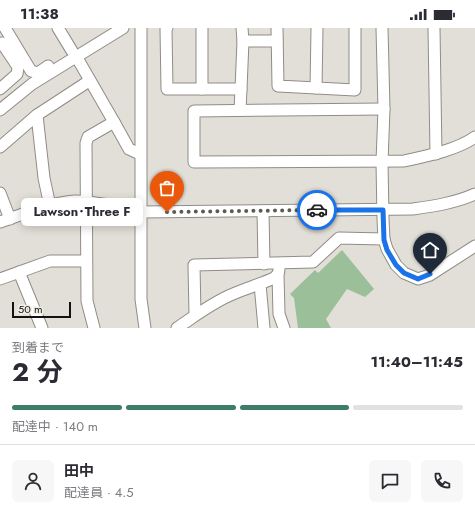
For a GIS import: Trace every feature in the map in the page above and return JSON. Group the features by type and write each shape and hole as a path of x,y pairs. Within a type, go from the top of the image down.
{"street":[{"path":"0,89 17,74 18,67 4,42 5,28"},
{"path":"58,28 129,150 140,154"},
{"path":"0,110 32,84 110,28"},
{"path":"4,42 30,71 38,73 123,28"},
{"path":"141,28 141,299 145,328"},
{"path":"167,28 167,89 241,89"},
{"path":"202,28 202,89"},
{"path":"240,110 243,41 242,28"},
{"path":"277,28 278,86 355,90 355,28"},
{"path":"316,88 317,28"},
{"path":"382,28 384,108 382,162 383,210 384,240 387,250 396,265 404,273 418,279 430,274 475,246"},
{"path":"434,28 436,154"},
{"path":"243,41 277,41"},
{"path":"0,147 37,116 90,81"},
{"path":"384,108 194,111 194,162 404,162 436,154 468,142 475,137"},
{"path":"37,116 44,178 50,206"},
{"path":"94,328 87,301 86,143 88,137 114,122"},
{"path":"0,193 5,221 50,206 76,201 128,208"},
{"path":"141,212 413,209 454,202 475,194"},
{"path":"263,211 264,264"},
{"path":"195,315 194,265 313,262 339,238 384,240"},
{"path":"0,279 50,261 86,261"},
{"path":"279,264 279,314 284,328"},
{"path":"19,272 42,328"},
{"path":"177,328 195,315 221,300 278,275"},
{"path":"260,284 264,328"}],"green space":[{"path":"342,250 374,289 365,297 347,289 326,319 331,328 298,328 294,298 290,294 315,270 318,273"}],"way so far":[{"path":"167,212 317,210"}],"place":[{"name":"Lawson･Three F","path":"167,212"}],"route":[{"path":"317,210 383,210 384,240 387,250 396,265 404,273 418,279 430,274"}]}
